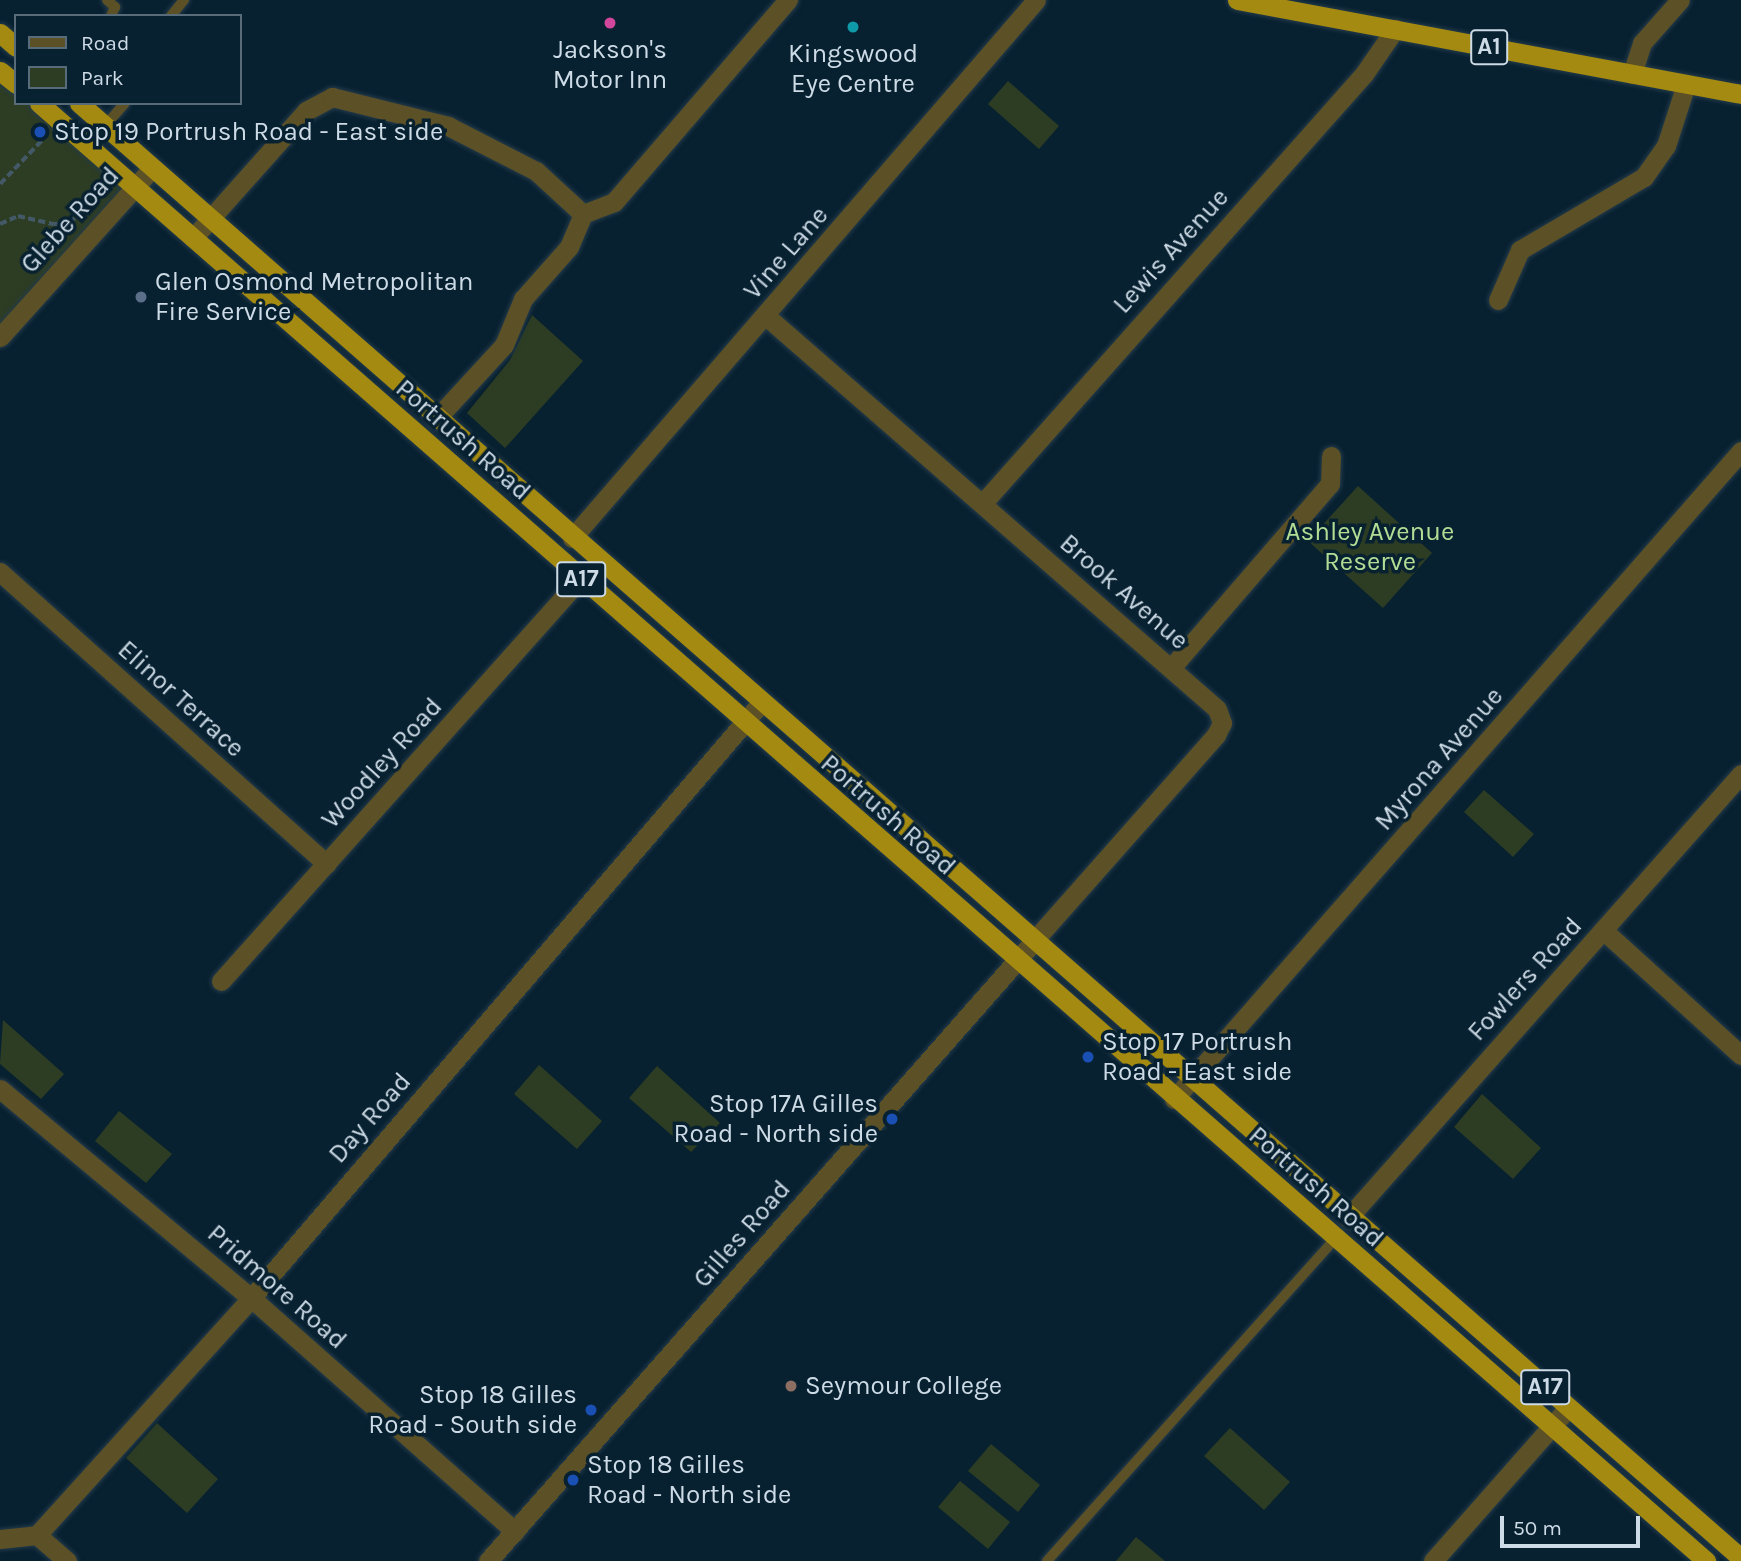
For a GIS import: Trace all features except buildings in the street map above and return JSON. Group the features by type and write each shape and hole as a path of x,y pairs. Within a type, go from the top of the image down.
{"highway":[{"name":"A1","path":"1237,0 1294,5 1395,29 1741,94"},
{"path":"0,33 14,45"},
{"path":"0,71 14,82"},
{"name":"Portrush Road","path":"41,105 1016,962 1706,1561"},
{"name":"Portrush Road","path":"81,105 1190,1080 1741,1558"}],"street":[{"path":"436,419 504,345 523,299 569,247 583,214 614,202 788,0"},
{"name":"Vine Lane","path":"572,538 1037,0"},
{"path":"1632,74 1642,43 1681,0"},
{"name":"Lewis Avenue","path":"982,504 1364,74 1395,29"},
{"path":"1498,300 1520,250 1644,177 1667,146 1686,84"},
{"path":"193,238 306,111 332,97 448,126 536,171 583,214"},
{"name":"Glebe Road","path":"0,337 152,168"},
{"name":"Brook Avenue","path":"766,316 1217,709 1222,723 1216,735 1034,941"},
{"name":"Myrona Avenue","path":"1174,1099 1741,451"},
{"path":"1171,668 1330,484 1331,456"},
{"name":"Elinor Terrace","path":"0,572 327,864"},
{"name":"Woodley Road","path":"221,981 581,578"},
{"name":"Day Road","path":"37,1535 251,1297 761,703"},
{"name":"Fowlers Road","path":"1348,1218 1741,774"},
{"path":"1603,930 1741,1055"},
{"name":"Gilles Road","path":"488,1561 1034,941"},
{"name":"Pridmore Road","path":"3,1099 251,1297 515,1531"},
{"path":"1433,1561 1568,1408"},
{"path":"0,1539 37,1535 67,1561"}],"lane":[{"path":"107,0 115,7 112,14"},
{"path":"173,14 184,0"},
{"path":"105,126 123,105"},
{"path":"1047,1561 1335,1239"}],"path":[{"path":"0,184 45,137"},
{"path":"0,224 18,216 69,223 82,211 98,228"}],"green space":[{"path":"0,71 14,82 14,105 41,105 135,187 0,337"},
{"path":"1008,81 1059,126 1039,149 988,104"},
{"path":"532,315 583,361 505,448 467,413 510,360"},
{"name":"Ashley Avenue Reserve","path":"1358,486 1432,553 1383,608 1308,541"},
{"path":"1484,790 1534,834 1513,857 1464,812"},
{"path":"3,1020 64,1074 41,1099 0,1064"},
{"path":"539,1065 602,1121 577,1149 514,1094"},
{"path":"657,1066 720,1123 691,1152 629,1098"},
{"path":"1482,1094 1541,1148 1513,1179 1454,1127"},
{"path":"119,1111 172,1154 146,1183 95,1141"},
{"path":"157,1423 218,1479 187,1513 126,1458"},
{"path":"1230,1428 1290,1482 1264,1510 1204,1456"},
{"path":"991,1444 1040,1485 1018,1512 968,1471"},
{"path":"960,1481 1010,1522 988,1549 938,1507"},
{"path":"1136,1537 1165,1561 1116,1561"}],"place":[{"name":"Jackson's Motor Inn","path":"610,23"},
{"name":"Kingswood Eye Centre","path":"853,27"},
{"name":"Stop 19 Portrush Road - East side","path":"40,132"},
{"name":"Glen Osmond Metropolitan Fire Service","path":"141,297"},
{"name":"Stop 17 Portrush Road - East side","path":"1088,1057"},
{"name":"Stop 17A Gilles Road - North side","path":"892,1119"},
{"name":"Seymour College","path":"791,1386"},
{"name":"Stop 18 Gilles Road - South side","path":"591,1410"},
{"name":"Stop 18 Gilles Road - North side","path":"573,1480"}]}
